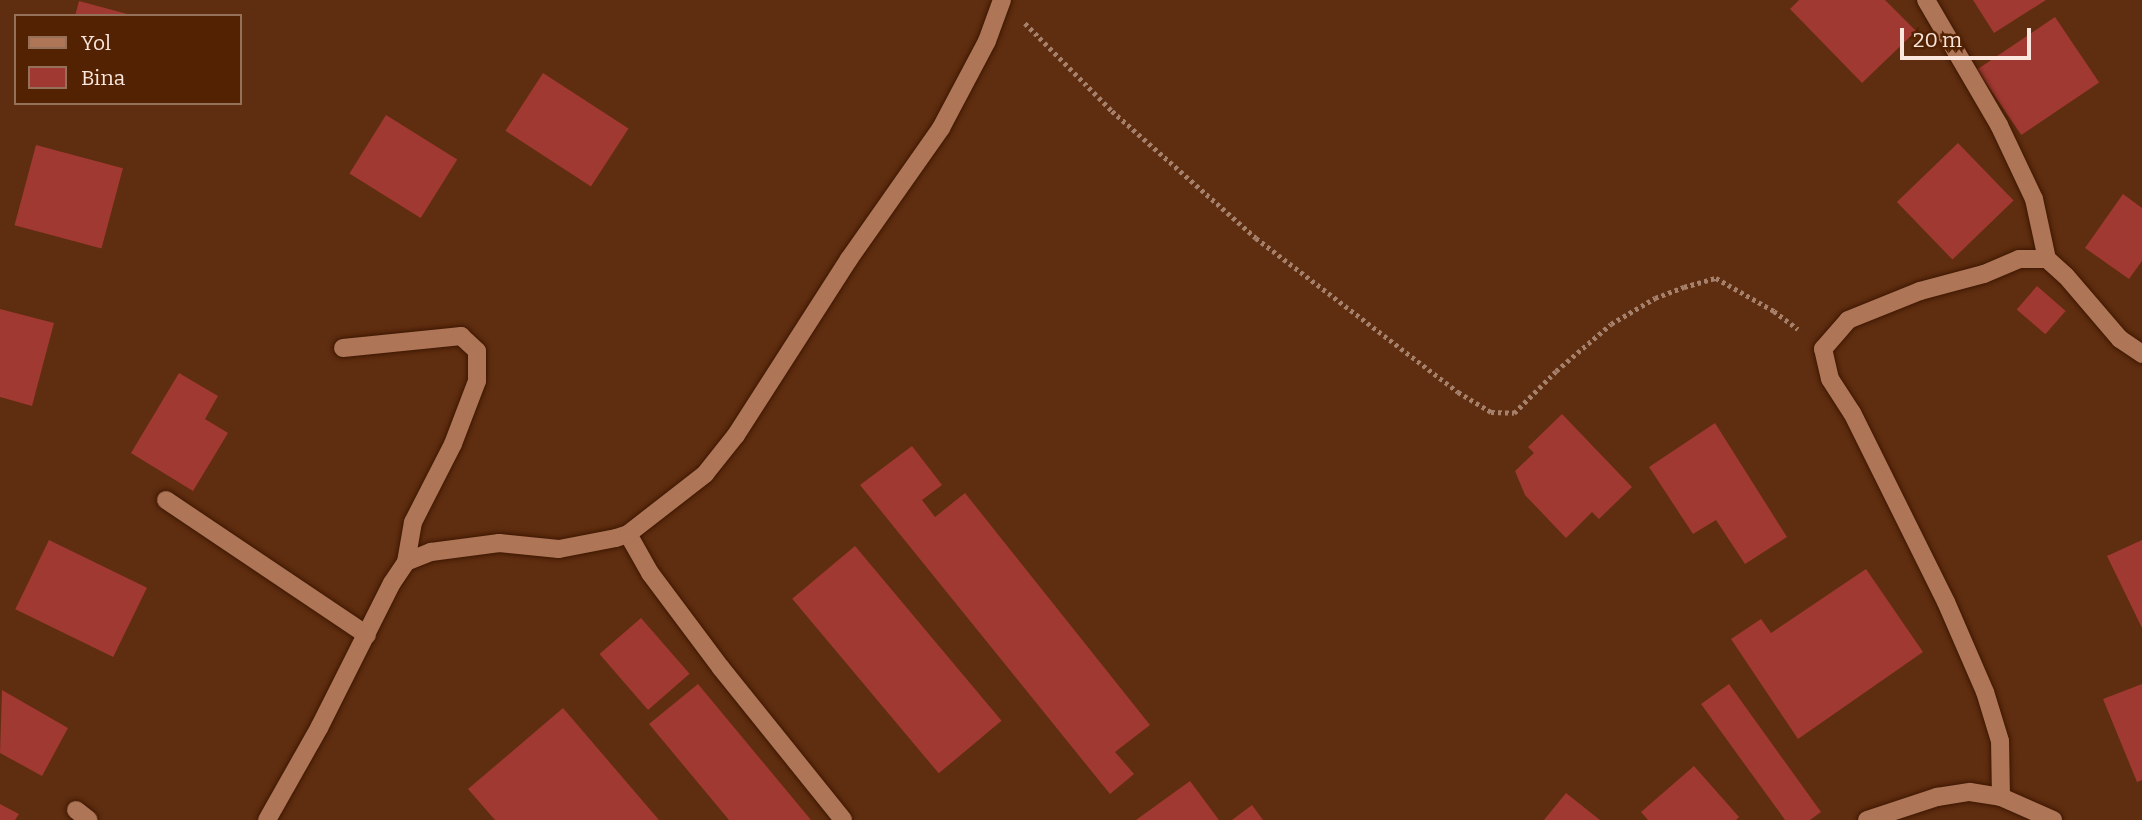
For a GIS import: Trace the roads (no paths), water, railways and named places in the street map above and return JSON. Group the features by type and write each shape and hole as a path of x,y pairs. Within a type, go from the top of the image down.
{"street":[{"path":"406,562 432,552 499,543 559,549 628,534 705,474 736,435 849,259 941,128 987,41 1002,0"},
{"path":"1926,0 1998,125 2034,200 2047,259 2066,276 2120,339 2142,354"},
{"path":"2001,797 2000,741 1985,692 1946,602 1852,412 1830,379 1823,349 1848,320 1920,291 1984,274 2019,259 2047,259"},
{"path":"267,820 367,635 392,583 406,562 413,522 453,444 477,381 477,351 461,336 343,348"},
{"path":"166,500 367,635"},
{"path":"628,534 650,573 721,668 843,820"},
{"path":"1867,820 1937,796 1970,792 2001,797 2053,820"}]}
